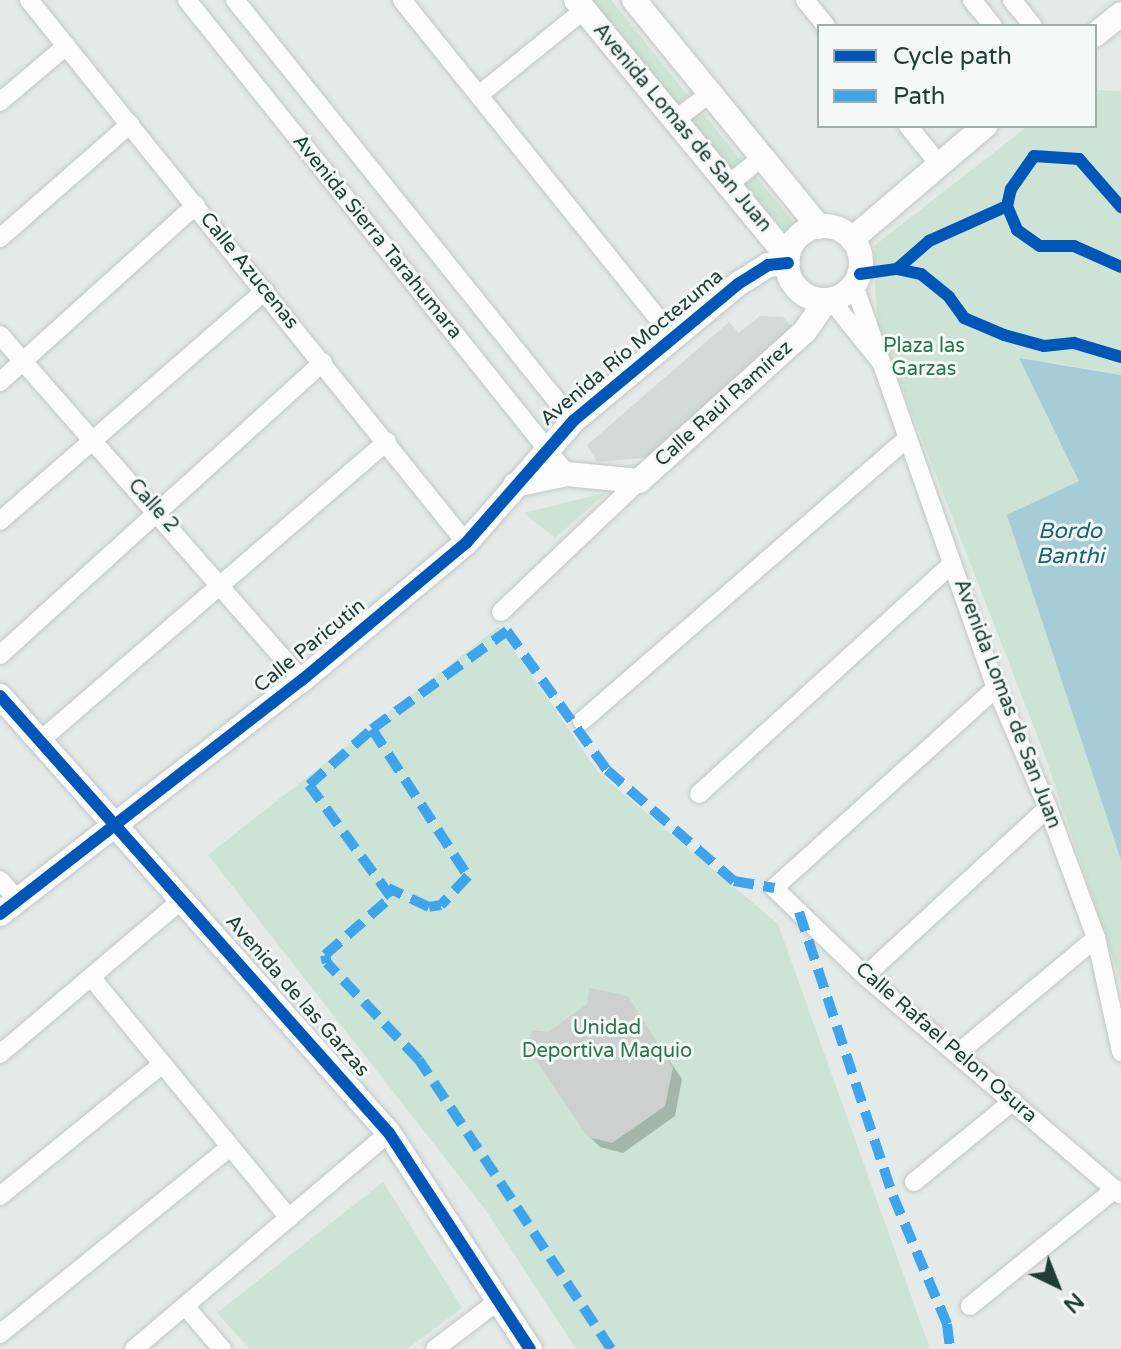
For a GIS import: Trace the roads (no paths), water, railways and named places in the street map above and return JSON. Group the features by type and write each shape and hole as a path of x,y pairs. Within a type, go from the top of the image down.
{"street":[{"name":"Calle Azucenas","path":"29,0 387,441 466,543"},
{"name":"Avenida Sierra Tarahumara","path":"187,0 567,474"},
{"name":"Avenida Sierra Tarahumara","path":"235,0 573,421"},
{"path":"402,0 675,340"},
{"name":"Avenida Lomas de San Juan","path":"634,0 819,227"},
{"path":"805,0 824,24"},
{"path":"972,0 991,24"},
{"path":"1012,0 1031,24"},
{"path":"479,95 580,5"},
{"name":"Avenida Lomas de San Juan","path":"580,5 788,260"},
{"path":"1097,33 1121,14"},
{"path":"0,102 66,46"},
{"path":"675,120 709,94"},
{"path":"0,238 130,124"},
{"path":"910,128 939,164"},
{"path":"852,239 983,128"},
{"path":"729,184 761,158"},
{"path":"0,382 196,205"},
{"path":"819,227 831,227 852,239 861,261 854,285 828,301 801,291 788,260 797,238 819,227"},
{"name":"Avenida Río Moctezuma","path":"515,485 573,421 754,272 788,260"},
{"name":"Avenida Lomas de San Juan","path":"854,285 876,337 879,360 996,688 1048,808 1096,938 1121,1052"},
{"path":"0,521 265,291"},
{"name":"Avenida Lomas de San Juan","path":"828,301 879,360"},
{"name":"Calle Raúl Ramírez","path":"515,485 567,474 639,481 805,331 828,301"},
{"name":"Calle 2","path":"0,335 222,584 302,680"},
{"path":"0,655 323,362"},
{"path":"582,721 907,438"},
{"path":"41,740 387,441"},
{"path":"501,612 639,481"},
{"name":"Calle Paricutin","path":"9,907 302,680 466,543 515,485"},
{"path":"699,794 952,564"},
{"name":"Calle Rafael Pelon Osura","path":"996,688 774,888 865,976 1118,1192"},
{"name":"Avenida de las Garzas","path":"3,706 41,740 184,898 389,1133 530,1349"},
{"path":"865,976 1048,808"},
{"path":"0,880 9,907"},
{"path":"0,1054 184,898"},
{"path":"957,1054 1096,938"},
{"path":"91,977 228,1149 289,1218"},
{"path":"0,1196 161,1065"},
{"path":"914,1182 1013,1101"},
{"path":"134,1349 389,1133"},
{"path":"0,1334 228,1149"},
{"path":"970,1306 1118,1192"},
{"path":"435,1349 499,1300"},
{"path":"185,1306 222,1349"}],"water":[{"name":"Bordo Banthi","path":"1019,358 1121,375 1121,860 1007,515 1079,481"}],"park label":[{"name":"Plaza las Garzas","path":"924,358"},
{"name":"Unidad Deportiva Maquio","path":"607,1040"}]}
